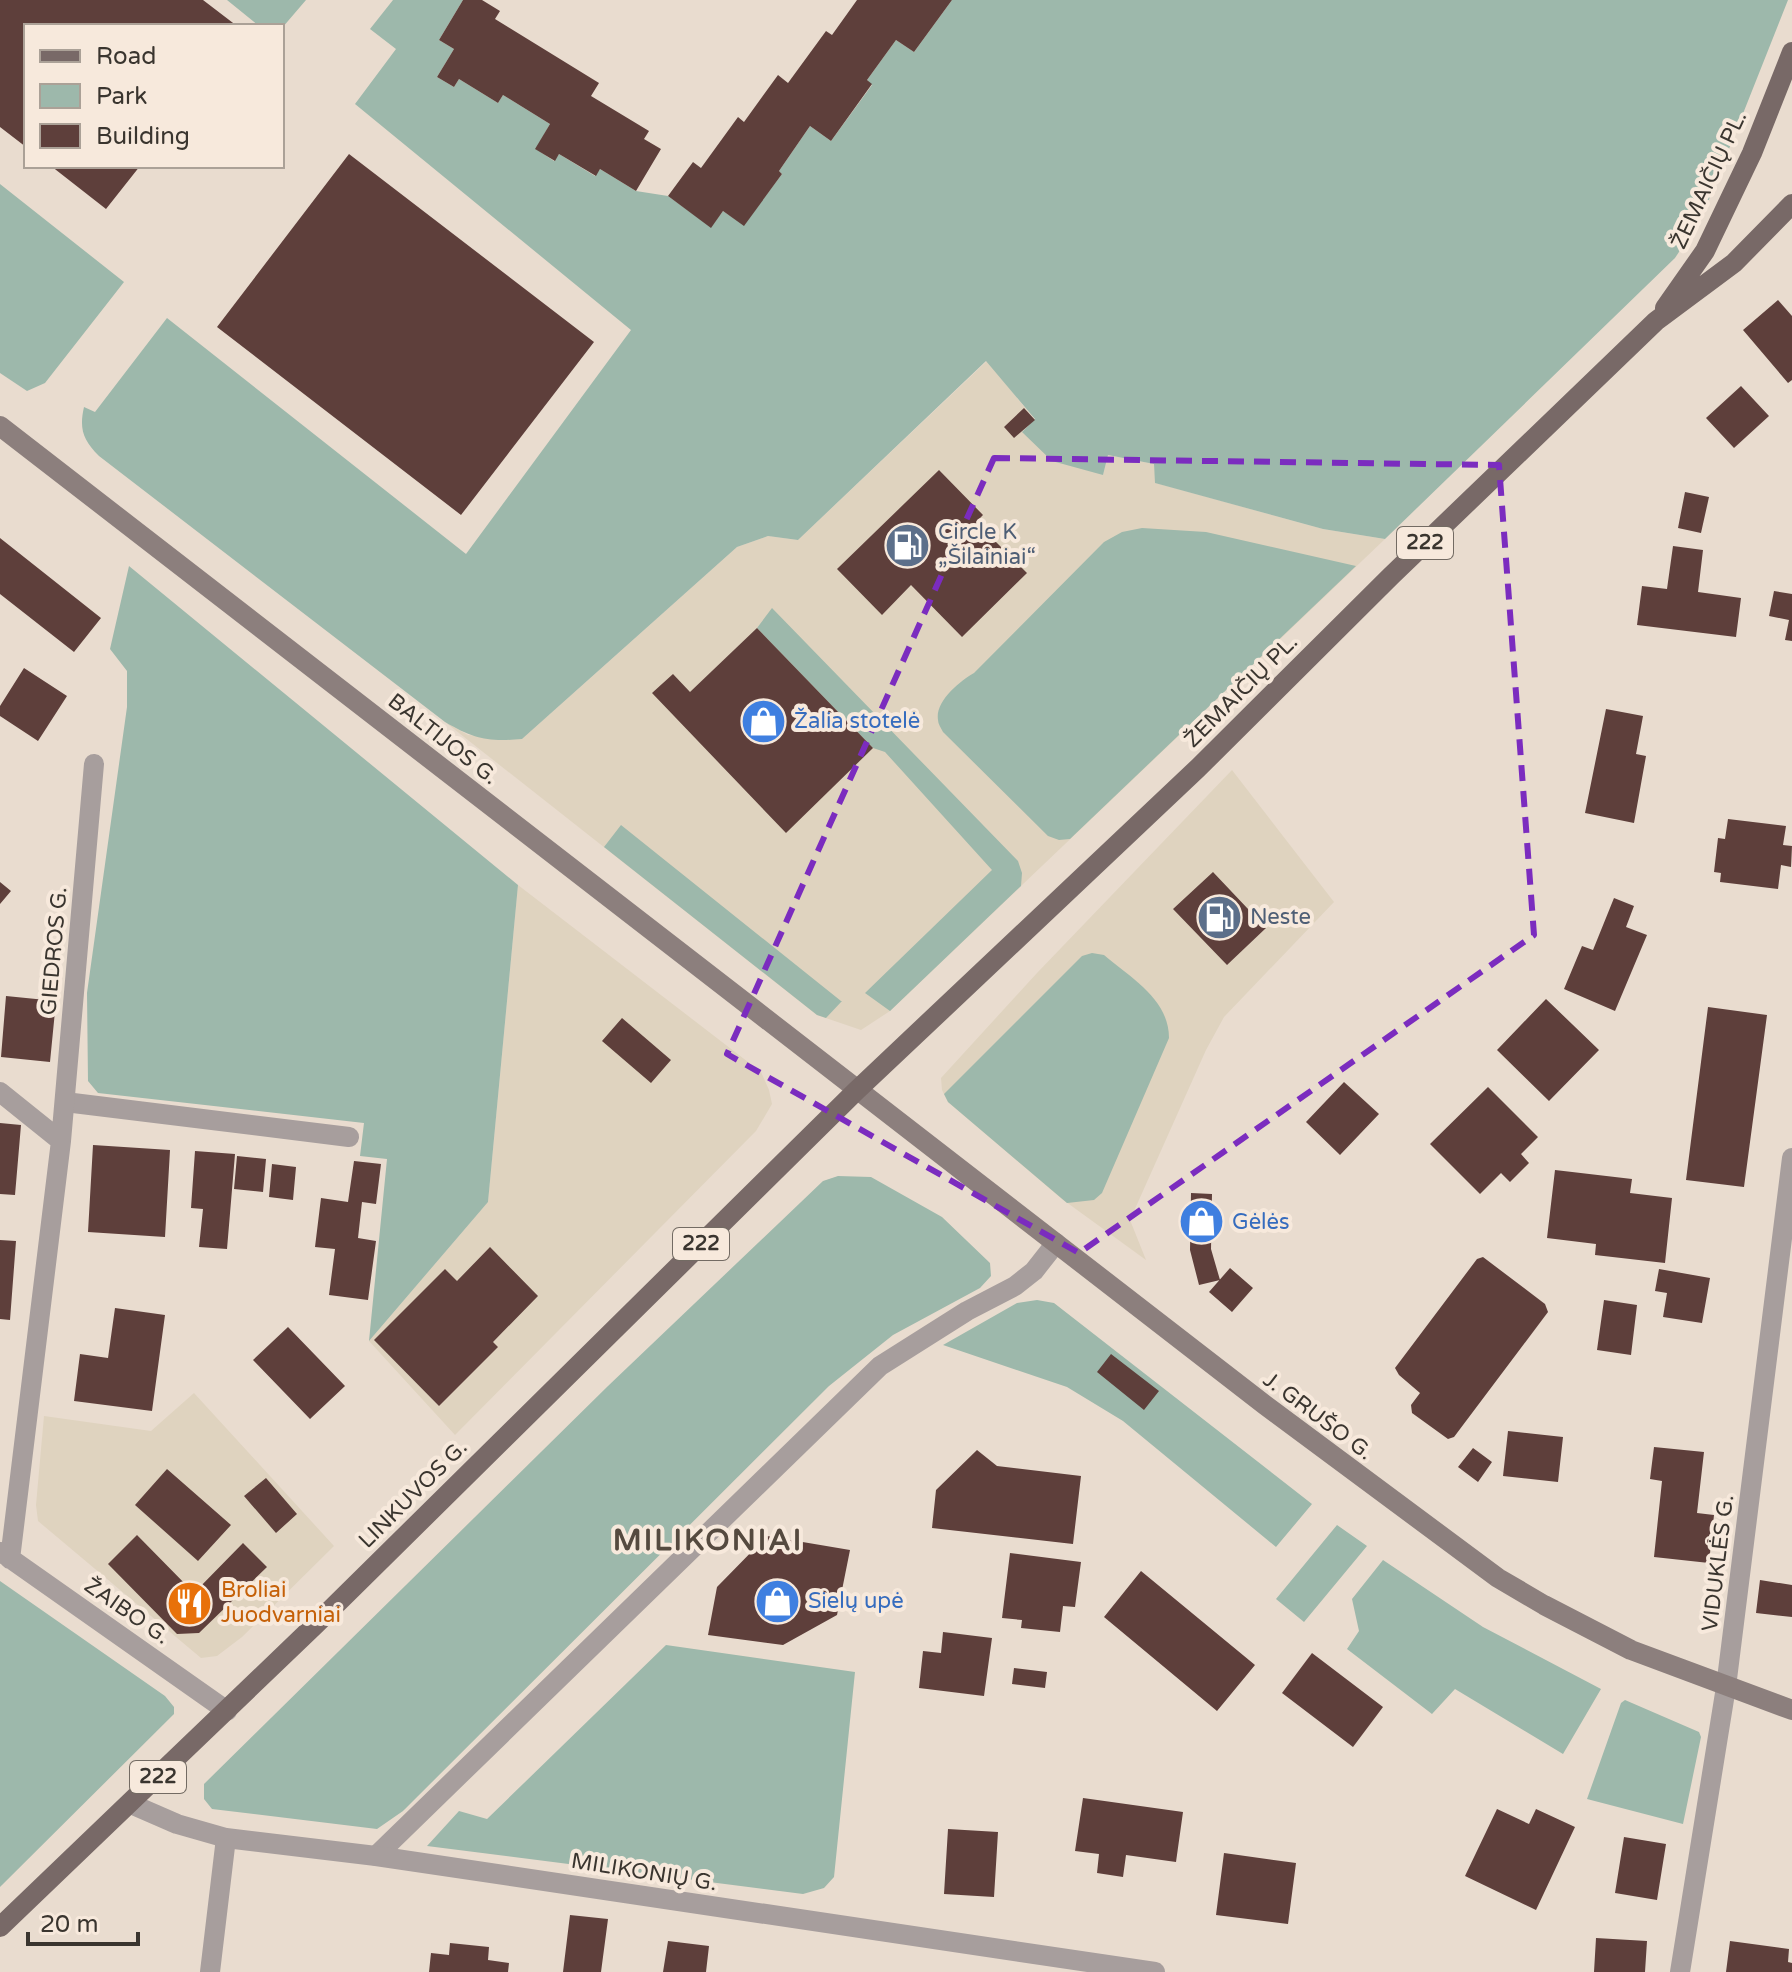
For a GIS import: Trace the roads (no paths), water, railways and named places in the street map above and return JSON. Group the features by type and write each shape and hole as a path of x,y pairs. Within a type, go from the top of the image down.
{"main road":[{"name":"ŽEMAIČIŲ PL.","path":"1656,321 1705,251 1752,153 1792,52"},
{"name":"ŽEMAIČIŲ PL.","path":"856,1091 1198,768 1391,576 1656,321 1734,263 1792,204"},
{"name":"BALTIJOS G.","path":"0,426 856,1091"},
{"name":"J. GRUŠO G.","path":"856,1091 1358,1476 1498,1578 1631,1650 1792,1710"},
{"name":"LINKUVOS G.","path":"0,1927 227,1711 856,1091"}],"street":[{"name":"GIEDROS G.","path":"5,1555 61,1141 94,764"},
{"path":"0,1092 61,1141"},
{"path":"65,1102 349,1137"},
{"name":"VIDUKLĖS G.","path":"1680,1972 1726,1687 1792,1158"},
{"path":"376,1856 880,1366 967,1311 1015,1286 1034,1271 1056,1243"},
{"name":"ŽAIBO G.","path":"5,1555 227,1711"},
{"name":"MILIKONIŲ G.","path":"131,1804 177,1824 226,1838 376,1856 1155,1972"},
{"path":"210,1972 226,1838"}],"place":[{"name":"Circle K „Šilainiai“","path":"907,545"},
{"name":"Žalia stotelė","path":"763,721"},
{"name":"Neste","path":"1219,917"},
{"name":"Gėlės","path":"1201,1222"},
{"name":"Sielų upė","path":"777,1601"},
{"name":"Broliai Juodvarniai","path":"190,1603"}],"district":[{"name":"MILIKONIAI","path":"708,1540"}]}
